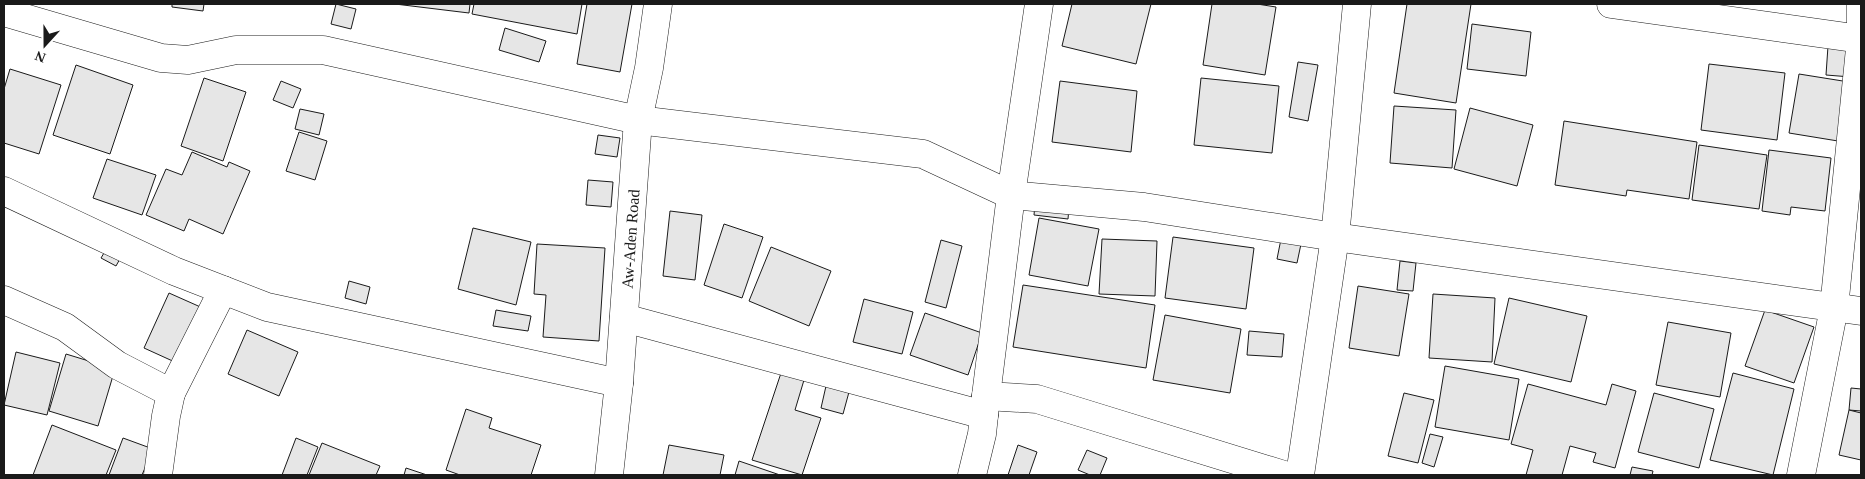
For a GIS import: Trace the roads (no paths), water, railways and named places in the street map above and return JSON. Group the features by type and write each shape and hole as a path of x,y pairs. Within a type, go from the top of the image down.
{"street":[{"name":"Aw-Aden Road","path":"609,475 619,383 638,120 649,68 658,4"},
{"path":"972,475 982,434 1011,194 1039,4"},
{"path":"1300,475 1335,237 1357,4"},
{"path":"1611,4 1861,39"},
{"path":"1800,475 1834,308 1861,39 1861,4"},
{"path":"4,12 161,58 188,60 236,50 323,50 638,120 924,154 1011,194 1144,207 1335,237 1861,311"},
{"path":"4,191 174,271 267,307 619,383"},
{"path":"158,475 171,393 223,290"},
{"path":"4,300 66,327 117,365 171,393"},
{"path":"624,318 985,405 1037,400 1284,475"}]}
